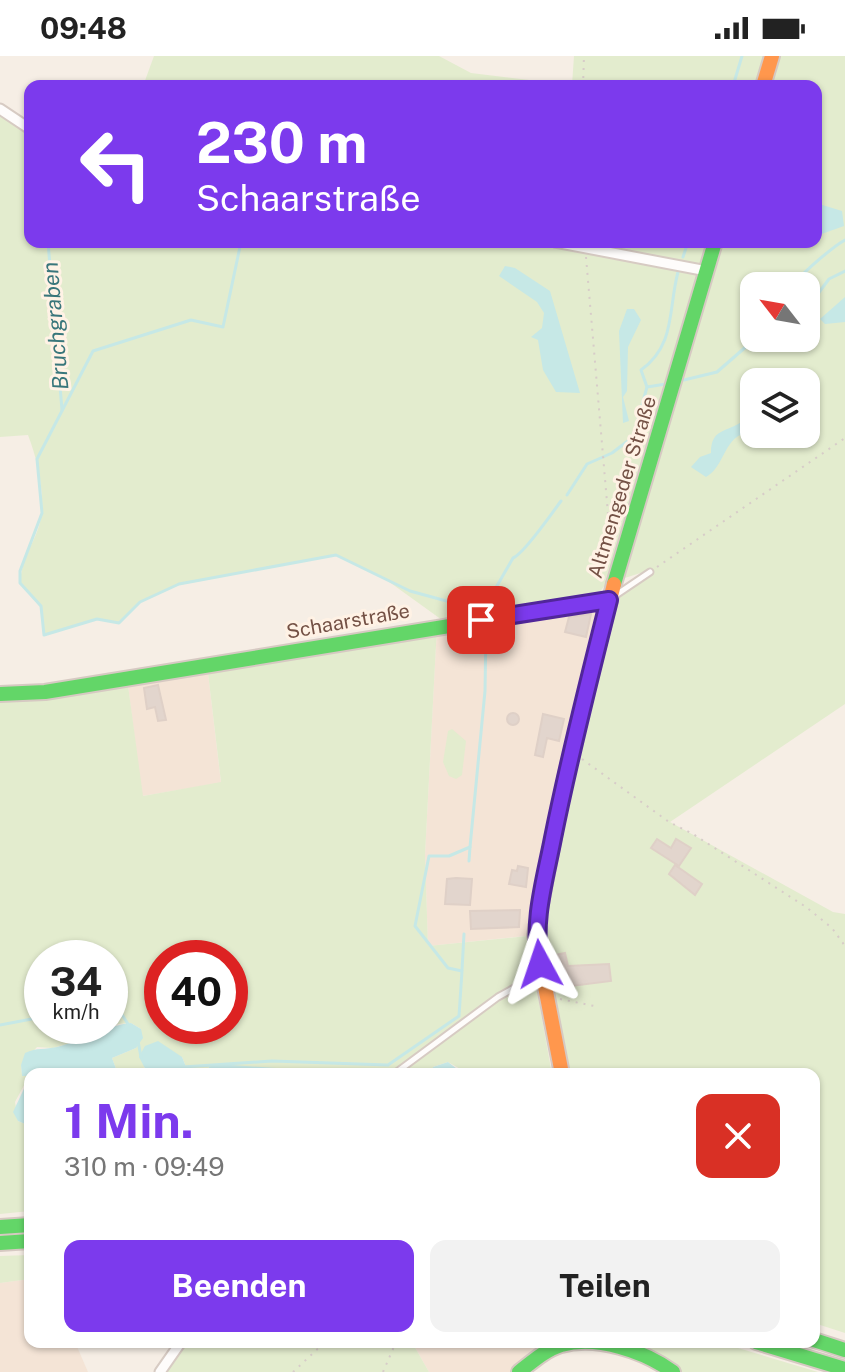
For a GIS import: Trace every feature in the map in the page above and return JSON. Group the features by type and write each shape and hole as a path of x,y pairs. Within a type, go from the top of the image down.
{"street":[{"path":"765,80 772,56"},
{"path":"0,109 24,125"},
{"path":"590,248 707,271"},
{"name":"Altmengeder Straße","path":"561,1068 535,935 572,751 609,600 713,248"},
{"name":"Schaarstraße","path":"0,694 45,692 609,600"},
{"path":"0,1227 24,1225"},
{"path":"0,1243 24,1241"},
{"path":"820,1342 845,1350"},
{"path":"160,1372 177,1348"},
{"path":"519,1372 538,1348"},
{"path":"613,1348 650,1357 673,1372"},
{"path":"776,1348 845,1369"}],"lane":[{"name":"Schaarstraße","path":"609,600 650,572"},
{"path":"402,1068 498,997 516,987 544,982"}],"path":[{"path":"583,80 584,56"},
{"path":"585,248 611,550 620,564"},
{"path":"650,572 845,438"},
{"path":"572,751 669,822 693,834 806,907 832,928 845,946"},
{"path":"547,1000 569,998 599,1007"},
{"path":"293,1372 319,1348"},
{"path":"383,1372 393,1348"}],"shaded area":[{"path":"609,600 535,935 428,946 425,855 437,626"},
{"path":"207,665 221,783 142,796 127,678"},
{"path":"24,1280 24,1348 78,1348 88,1372 0,1372 0,1283"},
{"path":"415,1348 538,1348 543,1354 522,1372 429,1372"}],"green space":[{"path":"154,56 439,56 471,73 530,80 145,80"},
{"path":"574,56 845,56 845,704 670,822 833,912 845,914 845,1333 820,1325 820,1068 561,1068 536,946 609,600 653,569 606,584 591,603 449,625 381,576 336,555 179,585 140,602 119,623 97,619 44,635 40,607 20,583 24,562 41,518 42,494 38,469 28,435 0,437 0,109 24,125 24,248 822,248 822,80 572,80"},
{"path":"437,626 425,855 428,946 527,936 551,1068 458,1068 448,1062 433,1068 187,1068 182,1057 143,1068 116,1068 112,1058 136,1048 141,1029 128,1023 128,940 24,940 24,1044 67,1044 53,1048 37,1047 21,1065 24,1085 15,1102 18,1121 24,1124 24,1212 0,1214 0,694 127,678 143,796 221,782 207,665"},
{"path":"452,729 466,741 462,775 456,779 449,776 443,762 448,731"},
{"path":"24,1255 24,1280 0,1283 0,1256"},
{"path":"183,1348 415,1348 429,1372 167,1372"},
{"path":"601,1348 738,1348 818,1372 673,1372 667,1367"}],"water":[{"path":"822,205 842,211 844,226 822,234"},
{"path":"505,266 515,268 550,291 580,393 556,392 543,370 538,340 531,337 542,328 544,313 537,302 499,276"},
{"path":"845,297 845,322 825,324 820,319"},
{"path":"627,309 634,309 641,320 628,347 627,391 623,397 629,421 623,423 619,331"},
{"path":"740,423 740,436 731,443 713,472 706,477 691,467 700,457 711,453 717,435"},
{"path":"131,1023 141,1029 143,1038 136,1048 112,1058 116,1068 24,1068 22,1076 21,1065 25,1053 66,1044 128,1044 128,1024"},
{"path":"162,1044 182,1057 187,1068 145,1068 139,1057 145,1046"},
{"path":"448,1062 456,1068 433,1068"},
{"path":"217,1064 276,1068 209,1068"},
{"path":"24,1089 24,1124 18,1121 13,1112"}],"building":[{"path":"591,614 586,637 565,632 569,617"},
{"path":"158,685 166,720 158,721 155,707 147,709 144,688"},
{"path":"513,713 519,719 513,725 507,719"},
{"path":"543,714 564,719 559,741 547,738 543,757 535,755"},
{"path":"657,839 671,848 676,839 691,848 679,866 651,848"},
{"path":"675,865 702,884 695,895 669,874"},
{"path":"518,866 528,868 526,887 509,884 512,870 517,871"},
{"path":"447,879 472,879 470,905 445,904"},
{"path":"520,910 519,927 471,929 470,911"},
{"path":"565,953 568,966 609,964 611,981 556,988 550,956"}],"waterway":[{"path":"735,80 742,56"},
{"path":"805,272 845,240"},
{"name":"Bruchgraben","path":"48,248 62,410"},
{"path":"240,248 223,327 191,320 93,351 37,459 42,513 20,571 20,583 41,606 44,635 97,619 119,623 140,602 179,584 336,555 410,591 483,611"},
{"path":"683,257 686,248"},
{"path":"820,291 829,279 845,271"},
{"path":"567,495 587,464 612,453 633,437 647,387 641,370 652,360 665,338 678,272"},
{"path":"684,380 717,372 740,352"},
{"path":"647,387 666,384"},
{"path":"483,610 513,558 531,541 561,501"},
{"path":"183,1067 272,1061 388,1065 459,1016 462,971 448,968 415,926 429,856 449,856 470,847 485,691 486,627"},
{"path":"469,861 470,847"},
{"path":"462,970 464,934"},
{"path":"0,1025 24,1020"},
{"path":"138,1041 141,1057"}],"traffic: fast":[{"path":"614,584 713,248"},
{"path":"0,694 45,692 609,600"},
{"path":"0,1227 24,1225"},
{"path":"0,1243 24,1241"},
{"path":"820,1342 845,1350"},
{"path":"519,1372 553,1348"},
{"path":"623,1348 673,1372"},
{"path":"776,1348 845,1369"}],"traffic: slow":[{"path":"765,80 772,56"},
{"path":"561,1068 535,935 566,774 614,584"}],"route":[{"path":"481,620 609,600 566,774 539,909 535,935 540,964"}]}
